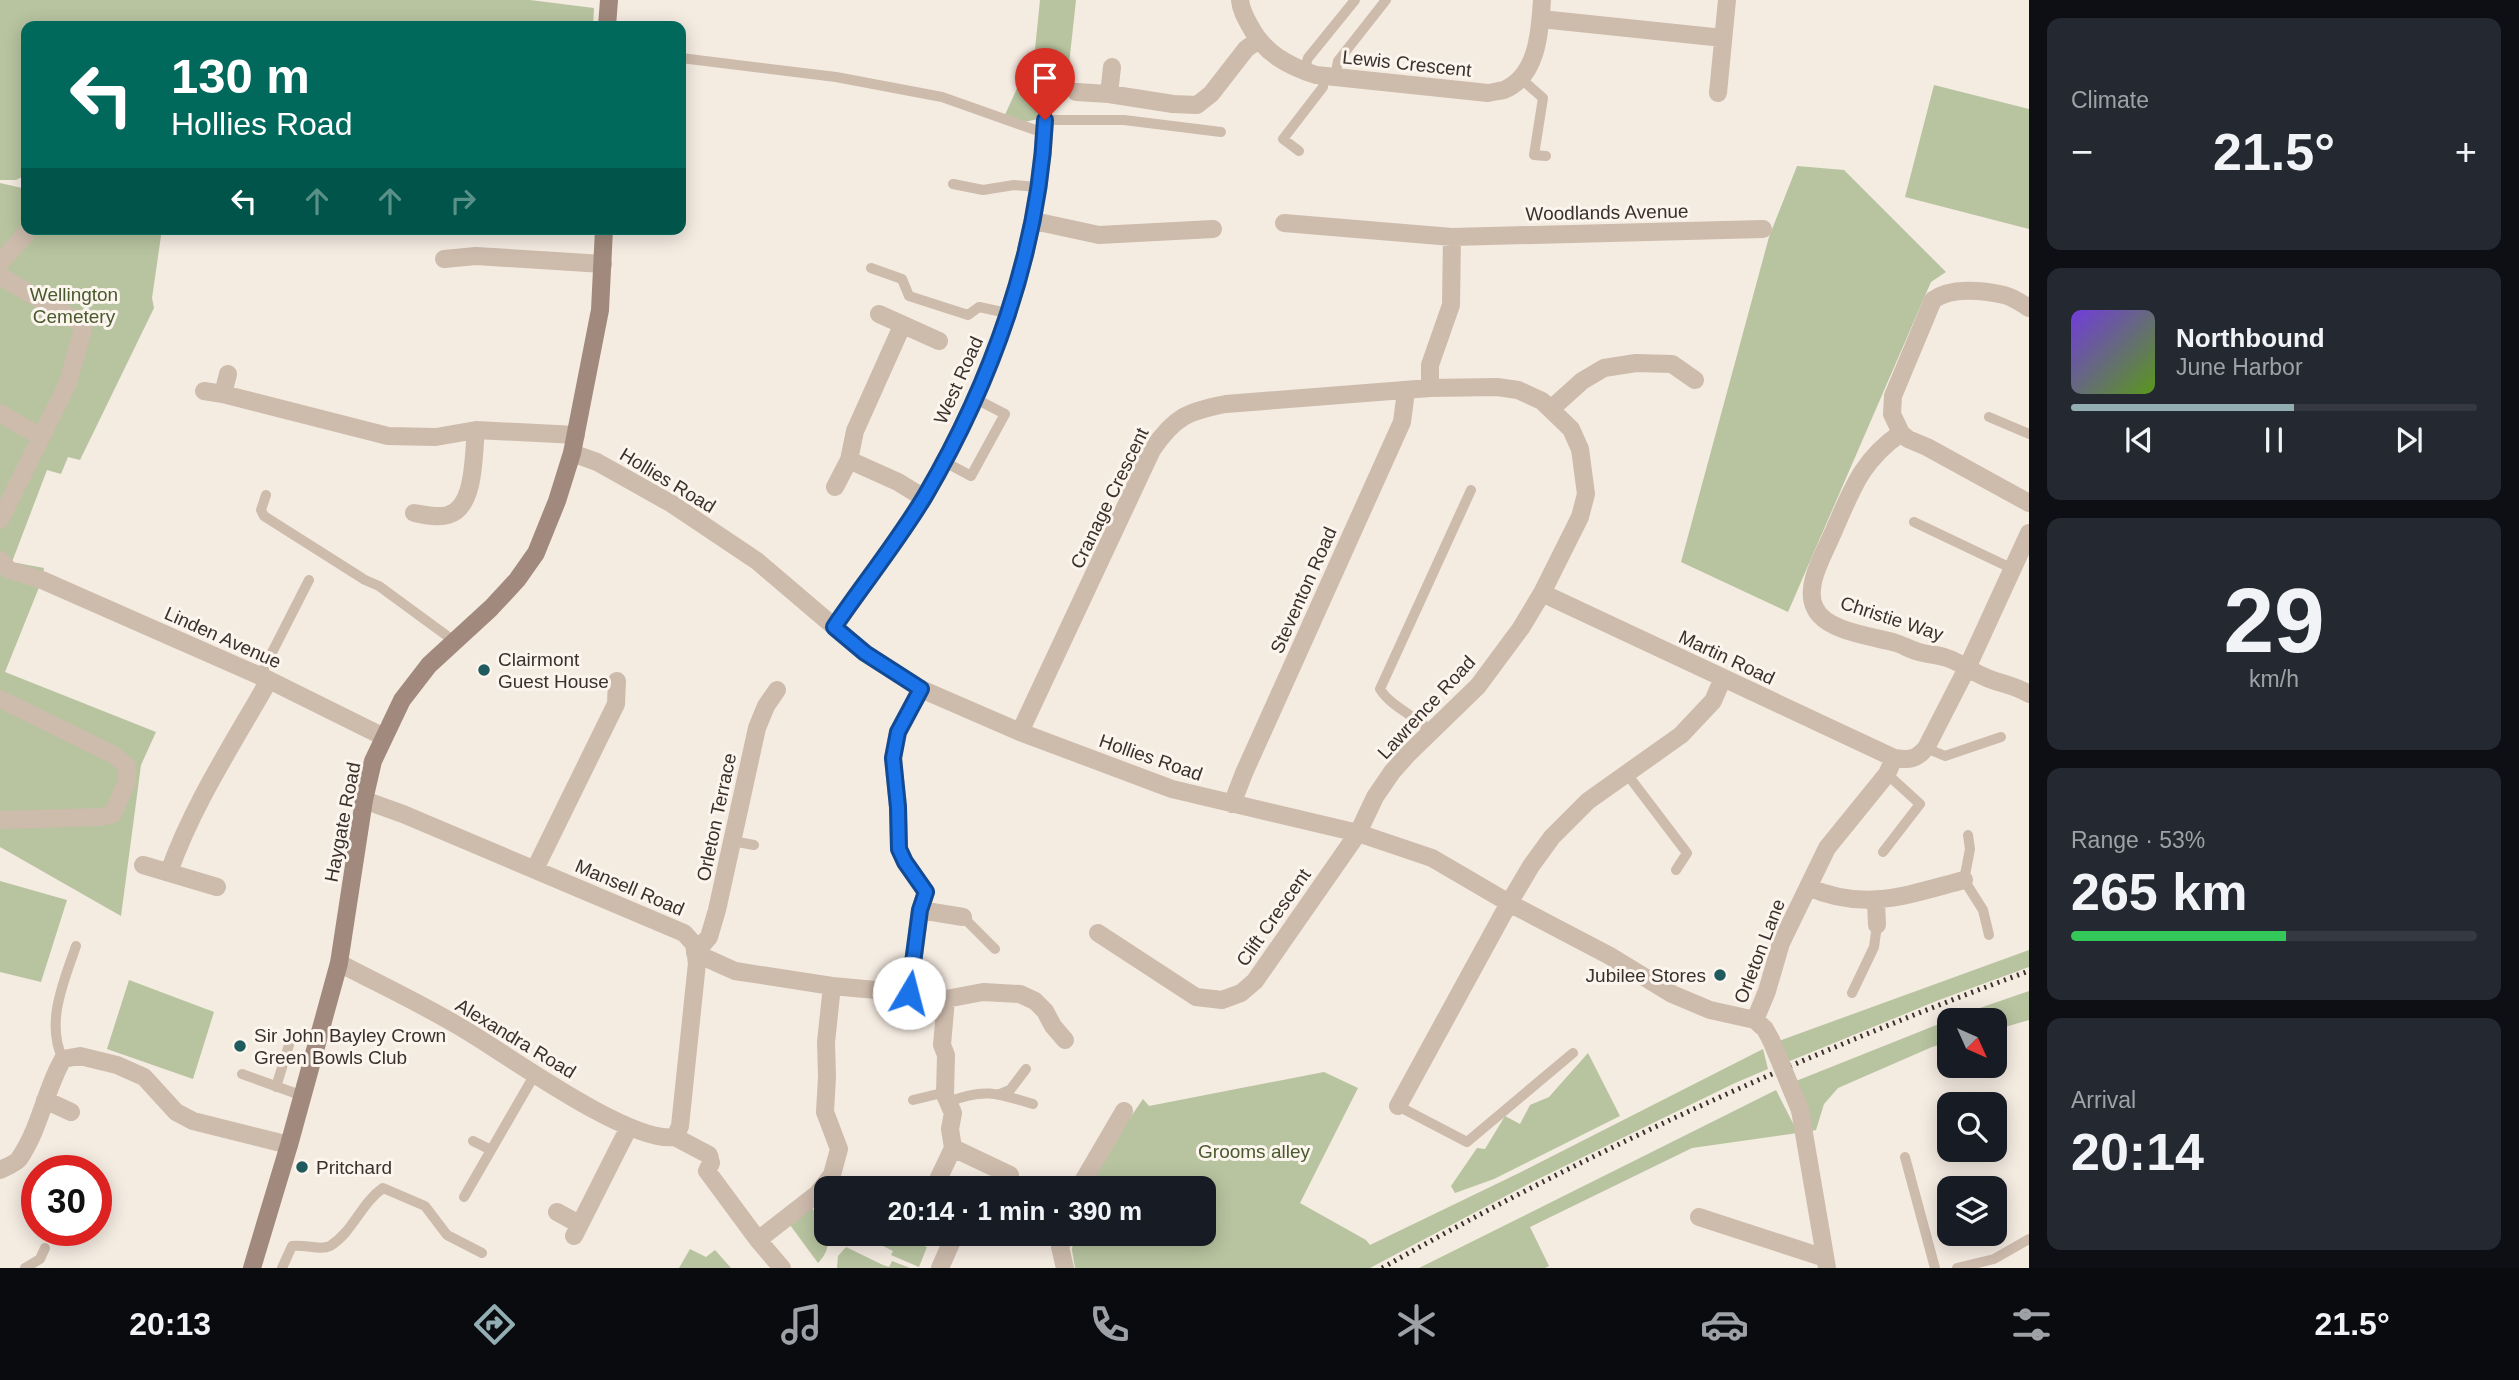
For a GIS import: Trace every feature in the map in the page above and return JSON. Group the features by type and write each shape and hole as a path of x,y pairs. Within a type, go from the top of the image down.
{"street":[{"path":"607,21 609,0"},
{"name":"Lewis Crescent","path":"1240,0 1241,9 1257,41 1275,56 1304,71 1488,93 1506,89 1520,78"},
{"path":"1520,78 1533,60 1542,0"},
{"path":"1718,93 1727,0"},
{"path":"1541,19 1723,37"},
{"path":"1076,92 1197,105 1211,94 1246,49 1257,41"},
{"path":"1109,94 1112,67"},
{"name":"West Road","path":"834,627 924,498 960,430 999,340 1034,221 1044,127"},
{"path":"1034,221 1099,235 1213,229"},
{"name":"Woodlands Avenue","path":"1284,223 1452,237 1763,229"},
{"path":"0,263 25,235"},
{"name":"Haygate Road","path":"252,1268 339,963 364,800 373,761 402,700 429,665 491,608 536,554 557,501 574,444 594,347 604,235"},
{"path":"1430,388 1430,365 1451,305 1452,237"},
{"path":"444,259 476,256 603,264"},
{"path":"0,276 84,325 68,383 0,520"},
{"path":"2029,308 2006,295 1980,292 1944,292 1933,300 1893,397 1892,414 1901,433 2029,503"},
{"path":"878,314 939,341"},
{"path":"835,487 849,460 855,430 902,326"},
{"path":"1551,409 1582,381 1604,368 1636,363 1672,364 1695,380"},
{"path":"223,394 228,374"},
{"name":"Lawrence Road","path":"1358,833 1381,789 1408,754 1478,686 1521,628 1542,593 1580,517 1586,494 1580,449 1571,429 1542,401 1518,390 1497,387 1406,391"},
{"name":"Hollies Road","path":"204,391 388,436 436,437 476,430 574,444 597,462 672,504 757,561 865,653 921,689 1020,732 1172,789 1358,833 1432,858 1509,903 1610,956 1672,994 1710,1010 1755,1020"},
{"name":"Cranage Crescent","path":"1020,732 1152,450 1166,429 1181,417 1201,409 1226,404 1406,391"},
{"name":"Steventon Road","path":"1232,804 1402,422 1406,391"},
{"path":"0,413 41,437"},
{"path":"414,513 446,516 459,510 469,492 476,430"},
{"name":"Christie Way","path":"1901,433 1881,447 1864,467 1854,485 1816,573 1812,589 1814,608 1828,621 1844,629 1898,643 1916,652 1947,658 1985,678 2017,687 2029,694"},
{"path":"849,460 898,482 924,498"},
{"path":"1891,766 1919,757 1926,748 1967,668 2029,533"},
{"name":"Linden Avenue","path":"0,560 9,570 42,580 264,678 383,737"},
{"name":"Martin Road","path":"1542,593 1723,678 1891,766"},
{"path":"169,872 178,848 264,678"},
{"path":"1398,1106 1509,903 1552,837 1588,801 1681,734 1713,701 1723,678"},
{"path":"535,869 616,704 617,681"},
{"path":"909,993 920,910 926,892 899,849 893,758 898,732 921,689"},
{"name":"Orleton Terrace","path":"695,948 709,937 718,910 757,728 766,706 777,690"},
{"path":"0,699 114,755 127,766 127,781 113,814 101,817 0,821"},
{"name":"Orleton Lane","path":"1699,1217 1826,1263 1800,1110 1771,1040 1765,1029 1755,1020 1781,943 1827,848 1891,766"},
{"name":"Mansell Road","path":"364,800 684,933 695,948 735,971 832,986 946,999 983,992 1020,994 1045,1011 1065,1040"},
{"name":"Clift Crescent","path":"1098,933 1196,996 1222,1000 1241,993 1255,981 1270,961 1358,833"},
{"path":"143,865 217,887"},
{"path":"1808,887 1831,897 1876,901 1964,880"},
{"path":"1876,901 1877,925"},
{"path":"920,910 963,917"},
{"path":"675,1137 680,1126 697,963 695,948"},
{"name":"Alexandra Road","path":"339,963 466,1030 629,1127 663,1139 675,1137 709,1155 711,1163 707,1171 758,1240"},
{"path":"782,1268 758,1240 817,1194 832,1175 839,1149 825,1112 826,1042 832,986"},
{"path":"940,1176 953,1148 950,1129 953,1113 947,1097 946,1055 942,1045 946,999"},
{"path":"0,1170 18,1162 54,1074 63,1059 80,1056 117,1065 144,1077 176,1112 193,1121 289,1145"},
{"path":"45,1100 71,1112"},
{"path":"1086,1176 1124,1111"},
{"path":"557,1212 577,1230 629,1127"},
{"path":"953,1148 1009,1176"},
{"path":"940,1268 950,1246"},
{"path":"1060,1246 1065,1268"}],"lane":[{"path":"1304,71 1308,58 1355,0"},
{"path":"1299,151 1283,139 1323,87 1338,61 1386,0"},
{"path":"686,59 836,76 942,97 1044,127 1124,120 1222,132"},
{"path":"1520,78 1543,98 1534,155 1546,156"},
{"path":"953,184 983,190 1014,185 1038,187"},
{"path":"871,268 902,279 909,296 968,315 979,307 1007,313"},
{"path":"943,461 971,476 1005,414 974,398"},
{"path":"1989,416 2029,434"},
{"path":"1432,732 1384,696 1380,689 1471,490"},
{"path":"266,495 261,510 264,516 365,580 379,586 454,641"},
{"path":"1914,522 2012,569"},
{"path":"264,678 309,580"},
{"path":"1926,748 1945,756 2001,737"},
{"path":"1882,852 1920,804 1891,766"},
{"path":"1627,774 1687,853 1676,870"},
{"path":"1968,835 1970,849 1964,880 1983,910 1989,935"},
{"path":"732,841 754,845"},
{"path":"963,917 995,949"},
{"path":"1852,993 1874,947 1877,925"},
{"path":"63,1059 56,1041 57,1013 59,997 76,946"},
{"path":"276,1087 292,1035"},
{"path":"1398,1106 1467,1142 1573,1053"},
{"path":"1000,1094 1010,1090 1026,1069"},
{"path":"242,1074 303,1096"},
{"path":"464,1197 536,1074"},
{"path":"913,1100 973,1092 1000,1094 1033,1104"},
{"path":"473,1141 491,1150"},
{"path":"1905,1157 1935,1268"},
{"path":"282,1268 292,1247 304,1244 319,1249 330,1245 352,1224 370,1196 383,1188 425,1206 447,1235 482,1253"},
{"path":"1956,1268 1994,1259 2029,1239"},
{"path":"25,1268 40,1259 46,1248"}],"green space":[{"path":"0,0 530,0 594,8 593,21 21,21 21,178 0,180"},
{"path":"1040,0 1076,0 1066,92 1046,98 1038,119 1020,123 1004,117 1035,49"},
{"path":"1934,85 2029,109 2029,229 1905,197"},
{"path":"1797,166 1844,170 1946,272 1931,282 1788,612 1681,562 1769,237"},
{"name":"Wellington Cemetery","path":"0,183 21,188 21,235 161,235 152,298 154,308 80,460 68,457 61,474 47,470 12,562 44,568 42,580 5,672 156,732 141,765 121,916 0,847"},
{"path":"0,881 67,900 41,982 0,972"},
{"path":"2029,950 2029,967 1939,1000 1785,1063 1776,1042"},
{"path":"129,980 214,1012 193,1079 107,1049"},
{"path":"2029,991 2029,1020 2007,1026 2007,1008 1980,1008"},
{"path":"1937,1025 1937,1046 1838,1088 1824,1104 1816,1130 1811,1131 1796,1081"},
{"name":"Grooms alley","path":"1763,1049 1768,1069 1532,1182 1370,1268 1075,1268 1072,1246 1216,1246 1216,1176 1094,1176 1143,1099 1149,1106 1324,1072 1358,1088 1300,1203 1366,1240 1370,1245"},
{"path":"1588,1053 1620,1116 1494,1179 1455,1193 1451,1186 1477,1148 1485,1149 1505,1116 1520,1124 1530,1105 1549,1097"},
{"path":"1776,1090 1798,1133 1692,1148 1530,1227 1549,1266 1545,1268 1419,1268"},
{"path":"812,1208 814,1246 827,1246 818,1263 790,1225"},
{"path":"883,1246 927,1247 919,1267 891,1255 893,1251"},
{"path":"846,1247 889,1267 892,1261 910,1268 837,1268 838,1256"},
{"path":"690,1249 706,1257 715,1250 731,1268 679,1268"}],"railway":[{"path":"1382,1268 1539,1184 1700,1106 1863,1036 2029,971"}],"place":[{"name":"Clairmont Guest House","path":"484,670"},
{"name":"Jubilee Stores","path":"1720,975"},
{"name":"Sir John Bayley Crown Green Bowls Club","path":"240,1046"},
{"name":"Pritchard","path":"302,1167"}],"route":[{"path":"909,993 920,910 926,892 899,849 893,758 898,732 921,689 865,653 834,627 924,498 960,430 999,340 1034,221 1045,120"}]}
